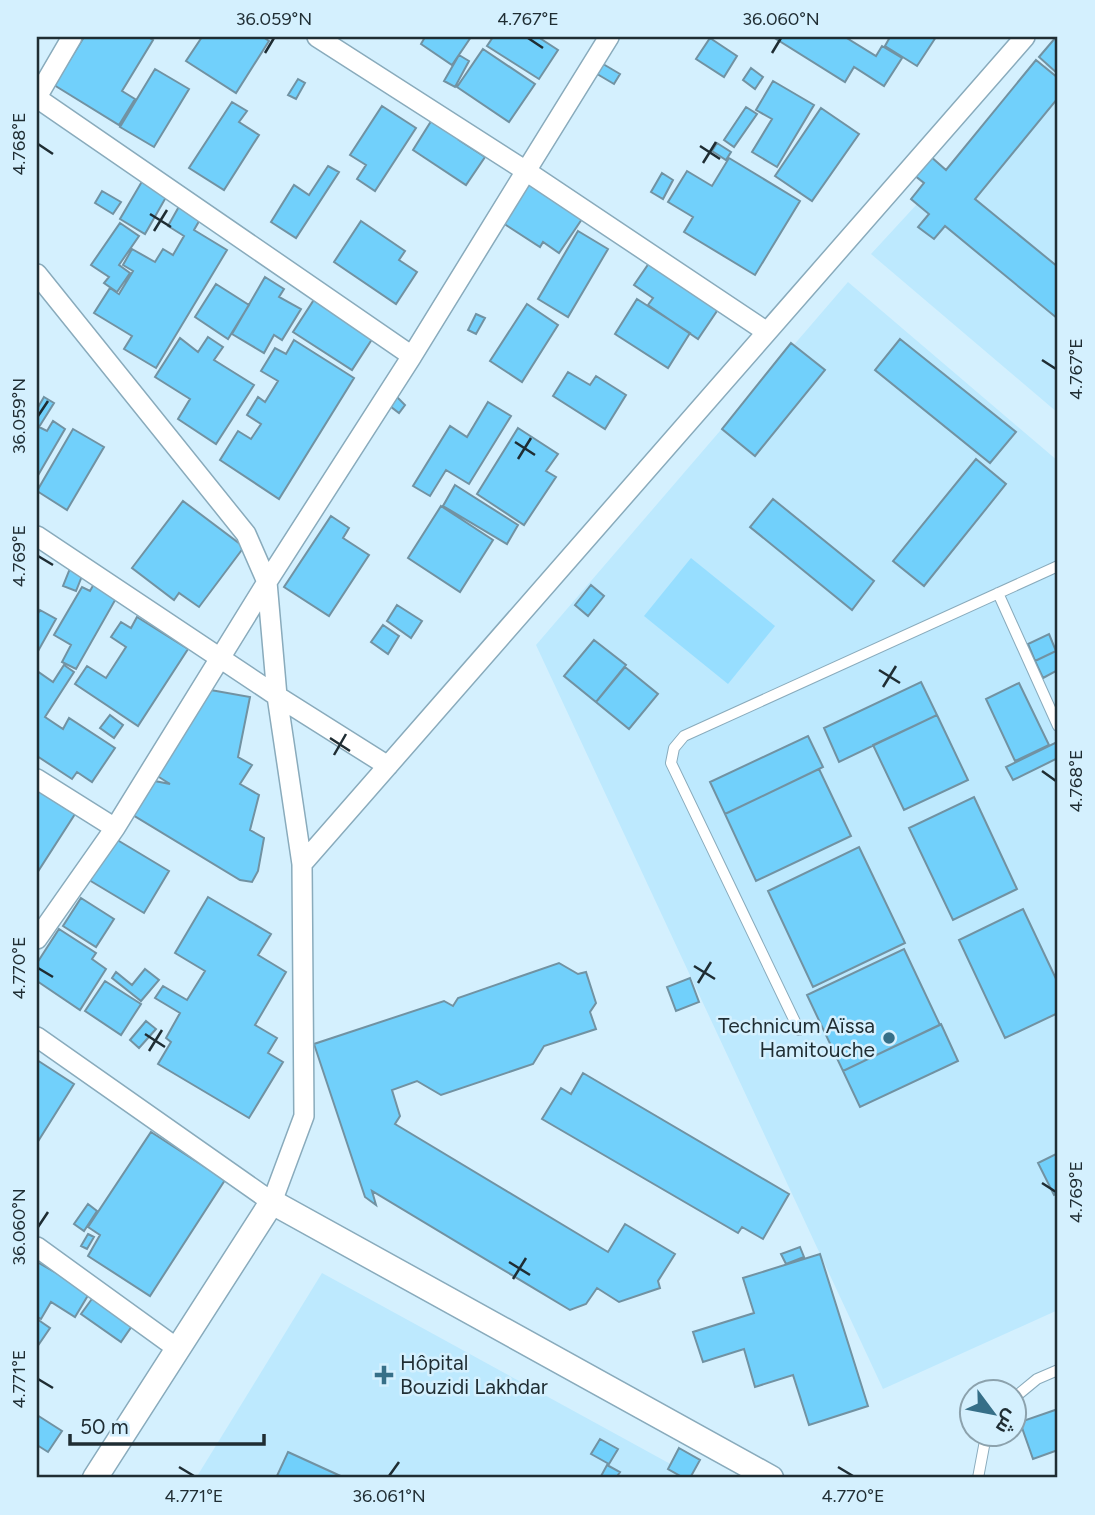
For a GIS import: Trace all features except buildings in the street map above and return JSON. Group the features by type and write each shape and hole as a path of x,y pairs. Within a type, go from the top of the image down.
{"street":[{"path":"72,37 37,98 412,356"},
{"path":"317,37 767,332"},
{"path":"37,939 115,828 609,37"},
{"path":"302,864 1025,37"},
{"path":"37,274 246,534 267,582 277,696 302,864 304,1116 272,1202 95,1478"},
{"path":"37,536 277,696 388,765"},
{"path":"37,779 115,828"},
{"path":"37,1037 272,1202 771,1478"},
{"path":"37,1247 178,1349"}],"lane":[{"path":"799,1030 671,762 674,748 684,736 1058,566"},
{"path":"998,593 1058,726"},
{"path":"1028,1386 1037,1379 1058,1370"},
{"path":"978,1478 984,1448"}],"shaded area":[{"path":"1058,51 1058,413 871,254"},
{"name":"Technicum Aïssa Hamitouche","path":"848,282 1058,461 1058,1310 883,1389 536,645"},
{"path":"691,558 775,626 728,684 644,616"},
{"name":"Hôpital Bouzidi Lakhdar","path":"322,1273 696,1478 196,1478"}],"place":[{"name":"Technicum Aïssa Hamitouche","path":"889,1038"},
{"name":"Hôpital Bouzidi Lakhdar","path":"384,1375"}]}
